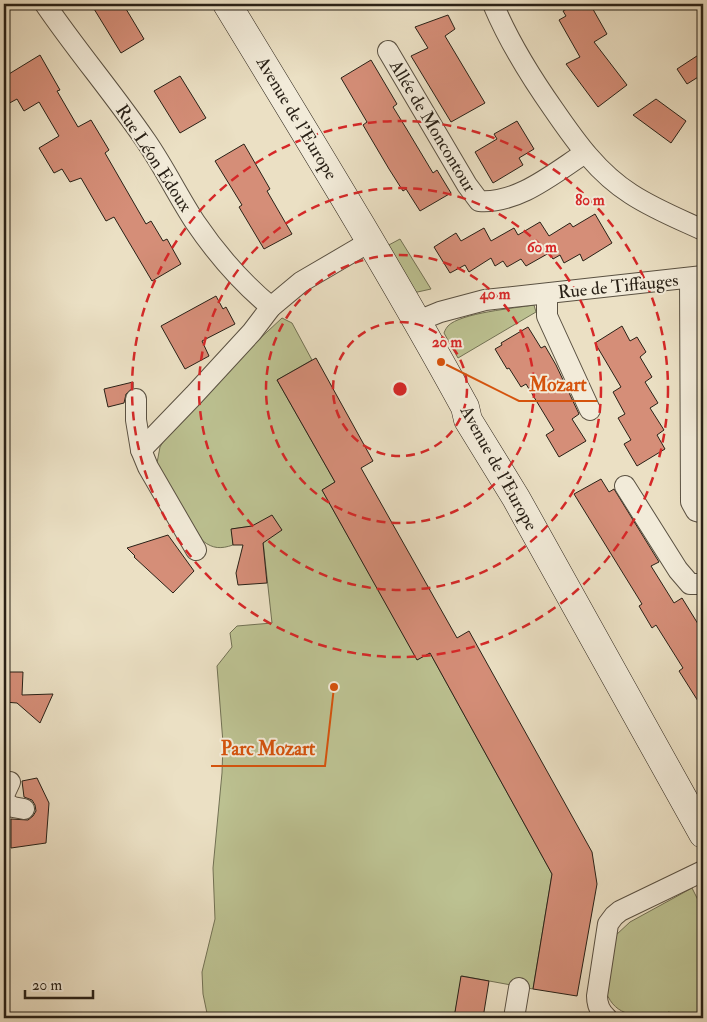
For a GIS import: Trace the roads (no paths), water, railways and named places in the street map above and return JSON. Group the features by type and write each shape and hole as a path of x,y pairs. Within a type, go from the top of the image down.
{"main road":[{"name":"Avenue de l'Europe","path":"227,4 418,321 465,407 468,420 521,506 703,834"}],"street":[{"name":"Rue Léon Edoux","path":"45,4 69,39 114,95 147,143 195,222 239,277 271,307"},
{"path":"493,4 504,29 533,80 585,153 604,174 631,194 662,212 703,230"},
{"name":"Allée de Moncontour","path":"388,51 479,201 488,202 520,194 585,153"},
{"path":"141,450 239,346 271,307 301,282 371,241"},
{"name":"Rue de Tiffauges","path":"418,321 440,312 485,300 697,277 691,502 696,511 703,512"},
{"name":"Rue de Tiffauges","path":"547,294 547,316 590,410"},
{"path":"136,399 136,420 141,450 148,467 196,550"},
{"path":"625,486 678,570 690,584 703,584"},
{"path":"4,802 24,809"},
{"path":"607,1018 601,1012 597,996 608,924 620,911 703,871"},
{"path":"514,1018 520,988"}],"place":[{"name":"Mozart","path":"441,362"},
{"name":"Parc Mozart","path":"334,687"}]}
